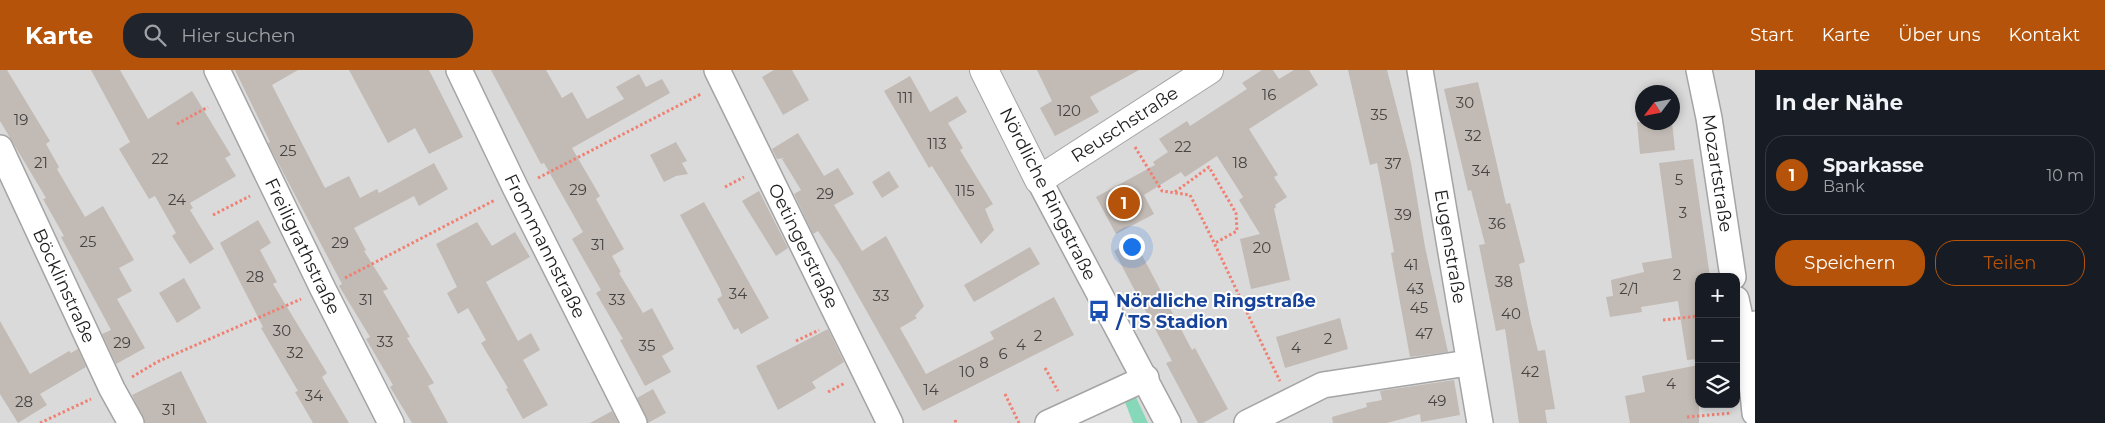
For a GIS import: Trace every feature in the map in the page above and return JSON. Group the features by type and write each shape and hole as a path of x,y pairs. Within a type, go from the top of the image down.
{"street":[{"name":"Freiligrathstraße","path":"216,70 230,94 323,289 391,423"},
{"name":"Frommannstraße","path":"458,70 634,423"},
{"name":"Nördliche Ringstraße","path":"984,70 1039,180 1146,378 1168,423"},
{"name":"Reuschstraße","path":"1039,180 1209,70"},
{"name":"Eugenstraße","path":"1420,70 1468,363 1480,423"},
{"name":"Mozartstraße","path":"1698,70 1709,118 1732,273"},
{"name":"Oetingerstraße","path":"720,76 890,423"},
{"name":"Böcklinstraße","path":"0,148 112,388 131,423"},
{"path":"1740,316 1749,354 1755,412"},
{"path":"1749,354 1755,324"},
{"path":"1247,423 1323,386 1468,363"},
{"path":"1048,423 1146,378"}],"path":[{"path":"40,423 112,388 157,362 323,289 516,189 720,76"},
{"path":"177,124 230,94"},
{"path":"1122,127 1162,191 1190,195 1291,401"},
{"path":"1174,193 1210,167 1236,213 1237,222 1237,231 1215,243"},
{"path":"213,215 273,185"},
{"path":"1664,320 1695,316"},
{"path":"1005,394 1019,423"},
{"path":"1687,416 1755,412"}],"shaded area":[{"path":"0,70 1755,70 1755,423 0,423"},
{"path":"1125,402 1133,423 1075,423"}],"green space":[{"path":"1134,393 1148,423 1068,423"}],"building":[{"path":"0,70 7,70 50,141 46,144 59,167 57,169 85,217 103,206 134,260 119,268 132,291 117,299 145,348 116,364 102,334 111,330 61,237 64,236 43,199 46,198 0,121"},
{"path":"91,70 120,70 148,119 192,91 231,155 225,158 236,176 190,203 193,208 190,210 214,249 190,264 172,236 176,233 155,196 149,199 119,149 130,142"},
{"path":"235,70 298,70 272,85 325,188 349,176 360,198 377,189 379,193 434,163 448,189 419,206 414,196 354,228 366,250 364,251 388,289 383,291 410,337 407,338 434,383 428,386 448,423 412,423 390,387 393,385 366,339 370,337 339,286 342,284 268,143 270,142"},
{"path":"349,70 429,70 463,137 429,154 415,128 388,143"},
{"path":"491,70 546,70 562,98 572,92 587,119 624,99 616,87 639,74 646,87 662,79 670,93 572,148 600,196 596,199 624,249 612,256 621,272 619,273 643,313 652,308 674,349 662,356 671,372 645,386 620,340 623,339 596,293 601,290 572,239 583,232 544,163 541,164"},
{"path":"774,70 792,70 809,100 783,115 762,77"},
{"path":"1037,70 1139,70 1090,97 1099,112 1055,136 1040,108 1052,101"},
{"path":"1262,70 1273,70 1279,79 1294,70 1309,70 1318,85 1249,129 1278,175 1274,177 1287,197 1275,205 1274,209 1290,280 1251,289 1240,239 1260,234 1239,200 1243,197 1217,156 1185,177 1181,172 1144,195 1154,214 1116,234 1096,197 1155,165 1153,162 1168,152 1159,139 1187,121 1190,126 1247,89 1242,83"},
{"path":"1348,70 1387,70 1411,163 1425,247 1448,352 1410,357 1391,253 1394,252 1377,163 1370,165"},
{"path":"910,76 930,112 957,96 967,112 948,123 963,148 960,150 993,204 985,209 994,230 981,244 932,166 929,168 884,91"},
{"path":"1478,82 1506,204 1510,203 1525,262 1519,264 1538,351 1545,350 1555,409 1545,410 1547,423 1519,423 1505,329 1496,331 1479,245 1485,244 1471,190 1468,191 1444,89"},
{"path":"1638,130 1673,130 1675,150 1640,154"},
{"path":"798,133 824,176 838,168 854,194 834,205 862,251 886,236 924,306 915,316 917,318 900,328 926,374 994,339 990,332 1054,297 1074,335 923,411 840,264 818,231 813,234 794,194 801,190 782,159 785,158 777,159 772,149"},
{"path":"676,142 687,161 682,163 688,174 676,176 664,182 650,155"},
{"path":"1693,159 1709,273 1695,273 1695,359 1687,360 1678,301 1641,307 1642,312 1610,317 1606,297 1613,296 1611,280 1644,272 1642,263 1672,258 1659,163"},
{"path":"889,171 899,187 882,198 872,182"},
{"path":"759,191 788,248 776,256 742,201"},
{"path":"704,202 769,318 741,334 738,328 734,330 717,299 722,296 720,289 680,215"},
{"path":"258,220 271,243 260,250 277,282 273,284 327,373 322,377 349,423 313,423 295,392 298,391 261,328 263,327 220,243"},
{"path":"477,222 492,246 515,232 530,257 486,282 518,341 531,333 540,350 523,360 548,405 523,419 506,389 508,388 481,343 486,340 468,308 458,314 447,293 457,287 436,244"},
{"path":"1134,240 1192,350 1195,348 1228,409 1203,423 1198,423 1166,363 1172,361 1114,251"},
{"path":"1030,247 1040,264 974,302 964,285"},
{"path":"184,278 201,308 177,323 159,293"},
{"path":"1340,318 1348,349 1285,368 1276,337"},
{"path":"0,321 30,374 69,351 71,353 78,349 86,367 40,394 47,405 18,423 0,394"},
{"path":"828,329 844,362 812,382 816,388 778,410 756,366"},
{"path":"1695,366 1695,408 1699,408 1699,423 1630,423 1625,396 1645,392 1642,376"},
{"path":"181,371 207,423 145,423 132,395"},
{"path":"1454,380 1460,415 1421,422 1420,414 1387,423 1333,423 1332,417 1367,407 1366,403 1382,400 1380,391"},
{"path":"653,389 666,413 648,423 637,398"},
{"path":"612,411 618,423 590,423"}],"place":[{"name":"Sparkasse","path":"1124,203"},
{"name":"Nördliche Ringstraße / TS Stadion","path":"1099,311"}]}
